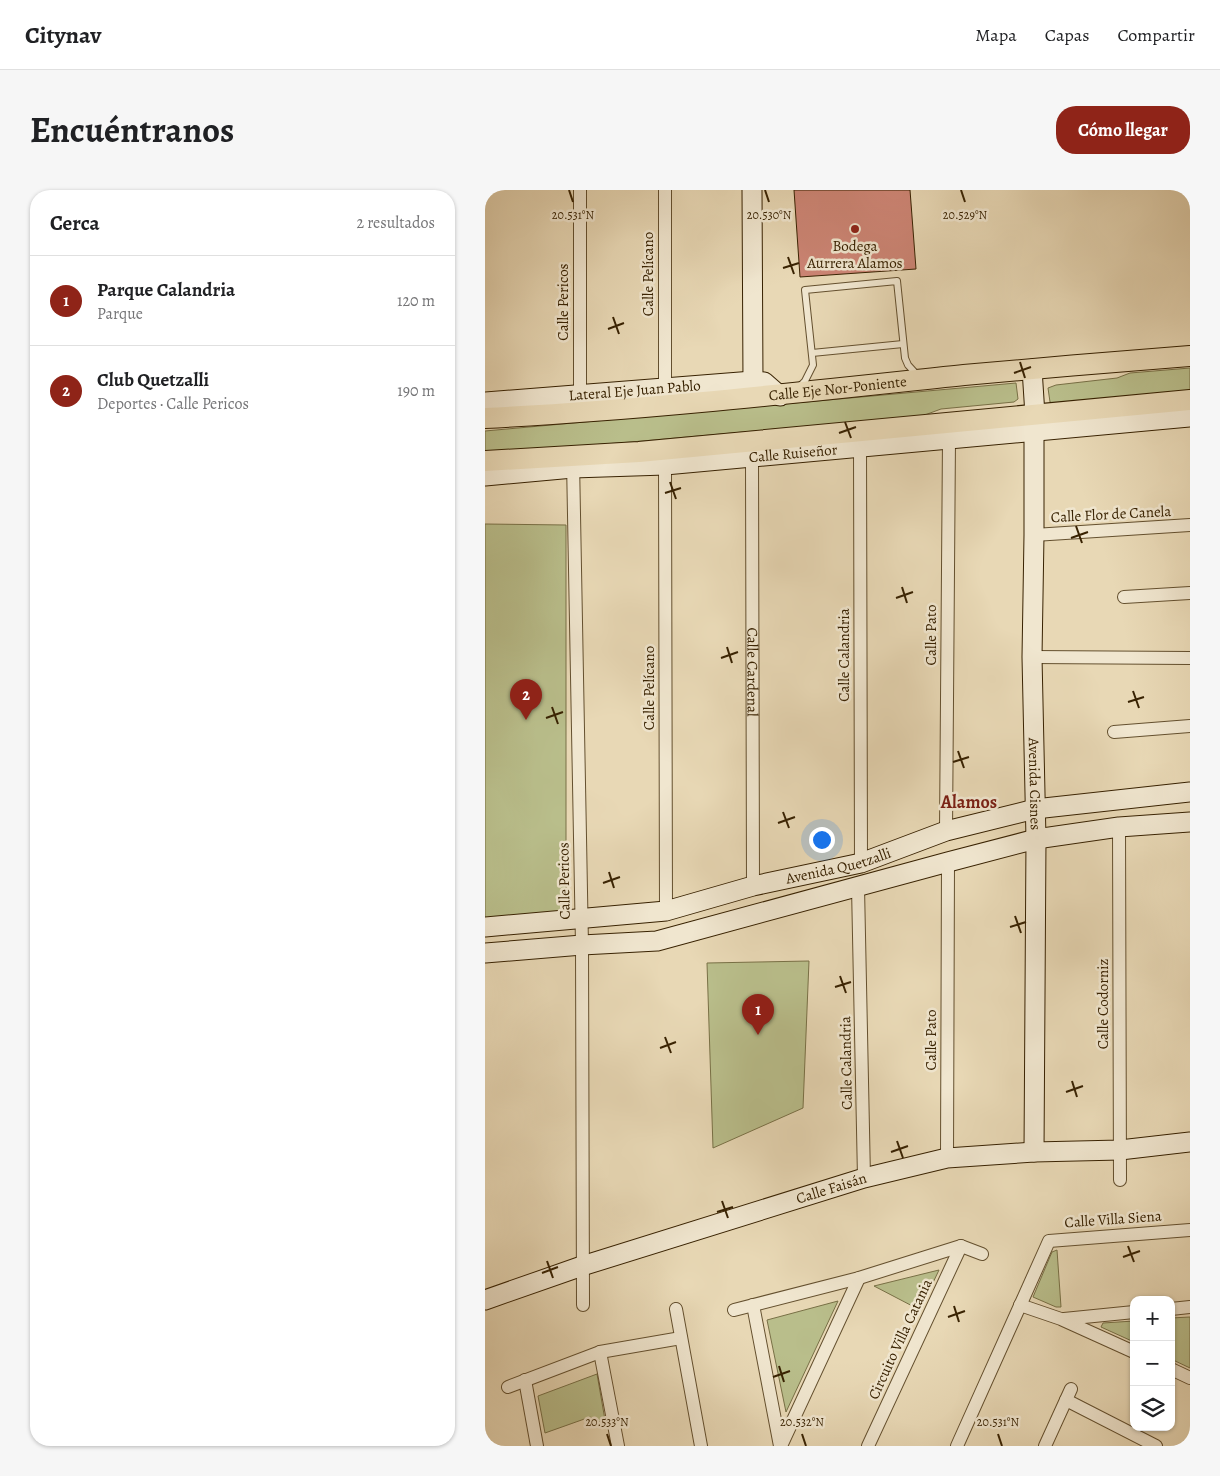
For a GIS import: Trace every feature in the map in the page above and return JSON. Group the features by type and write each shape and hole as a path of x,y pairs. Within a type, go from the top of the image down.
{"main road":[{"path":"752,190 753,381 764,382 786,395"},
{"name":"Calle Eje Nor-Poniente","path":"485,418 580,404 786,395 1032,369 1190,356"},
{"name":"Avenida Cisnes","path":"1032,369 1035,423 1032,657 1036,839 1034,1152"},
{"name":"Lateral Eje Juan Pablo","path":"485,402 580,404 665,389 753,381"},
{"path":"485,461 573,462 639,452 1035,423 1190,400"},
{"name":"Calle Ruiseñor","path":"485,476 573,462 665,465 949,439 1035,423 1190,417"},
{"name":"Avenida Quetzalli","path":"485,928 666,911 753,886 861,864 946,831 1035,809 1190,792"},
{"name":"Avenida Quetzalli","path":"485,953 657,941 1036,839 1119,827 1190,822"},
{"name":"Calle Faisán","path":"485,1300 582,1266 864,1178 947,1158 1034,1152 1120,1150 1190,1142"}],"street":[{"name":"Calle Pericos","path":"580,190 580,404"},
{"name":"Calle Pelícano","path":"665,190 665,389"},
{"name":"Calle Pato","path":"946,831 949,439"},
{"name":"Calle Calandria","path":"860,446 861,864"},
{"name":"Calle Cardenal","path":"752,457 753,886"},
{"name":"Calle Pericos","path":"573,462 582,945 583,1305"},
{"name":"Calle Pelícano","path":"665,465 666,911"},
{"name":"Calle Flor de Canela","path":"1034,535 1190,526"},
{"path":"1124,598 1190,593"},
{"path":"1032,657 1190,658"},
{"path":"1114,732 1190,726"},
{"name":"Calle Codorniz","path":"1119,827 1120,1180"},
{"name":"Calle Pato","path":"947,1158 948,862"},
{"name":"Calle Calandria","path":"859,887 864,1178"},
{"name":"Calle Villa Siena","path":"957,1446 1049,1241 1190,1230"},
{"path":"961,1246 982,1254"},
{"name":"Circuito Villa Catania","path":"734,1310 859,1278 961,1246"},
{"name":"Circuito Villa Catania","path":"868,1446 961,1246"},
{"path":"780,1446 859,1278"},
{"path":"753,1305 780,1446"},
{"path":"1020,1305 1061,1319 1130,1350"},
{"path":"1175,1309 1190,1307"},
{"path":"676,1309 701,1446"},
{"path":"1061,1319 1130,1312"},
{"path":"508,1387 600,1352 681,1338"},
{"path":"600,1352 618,1446"},
{"path":"1175,1371 1190,1378"},
{"path":"525,1380 537,1446"},
{"path":"1045,1446 1068,1395 1130,1440 1156,1446"}],"lane":[{"path":"786,395 805,381 813,365 805,290 897,281 905,358 908,365 923,380"},
{"path":"813,354 903,344"}],"green space":[{"path":"1190,368 1190,393 1055,404 1050,402 1048,388 1056,385 1117,378 1130,373"},
{"path":"1016,383 1018,399 1014,402 941,409 922,416 485,453 485,431"},
{"path":"485,524 566,525 566,915 485,920"},
{"path":"809,961 803,1108 713,1148 707,963"},
{"path":"1057,1250 1061,1307 1056,1307 1033,1297 1052,1252"},
{"path":"939,1270 920,1310 874,1286"},
{"path":"838,1301 786,1412 767,1320"},
{"path":"1190,1317 1190,1368 1175,1361 1175,1318"},
{"path":"1130,1321 1130,1340 1101,1327 1103,1323"},
{"path":"597,1374 605,1420 598,1422 590,1417 545,1433 538,1396"}],"building":[{"name":"Bodega Aurrera Alamos","path":"794,190 910,190 916,269 800,277"}],"place":[{"name":"Bodega Aurrera Alamos","path":"855,229"},
{"name":"Club Quetzalli","path":"526,720"},
{"name":"Parque Calandria","path":"758,1035"}],"district":[{"name":"Alamos","path":"969,802"}]}
